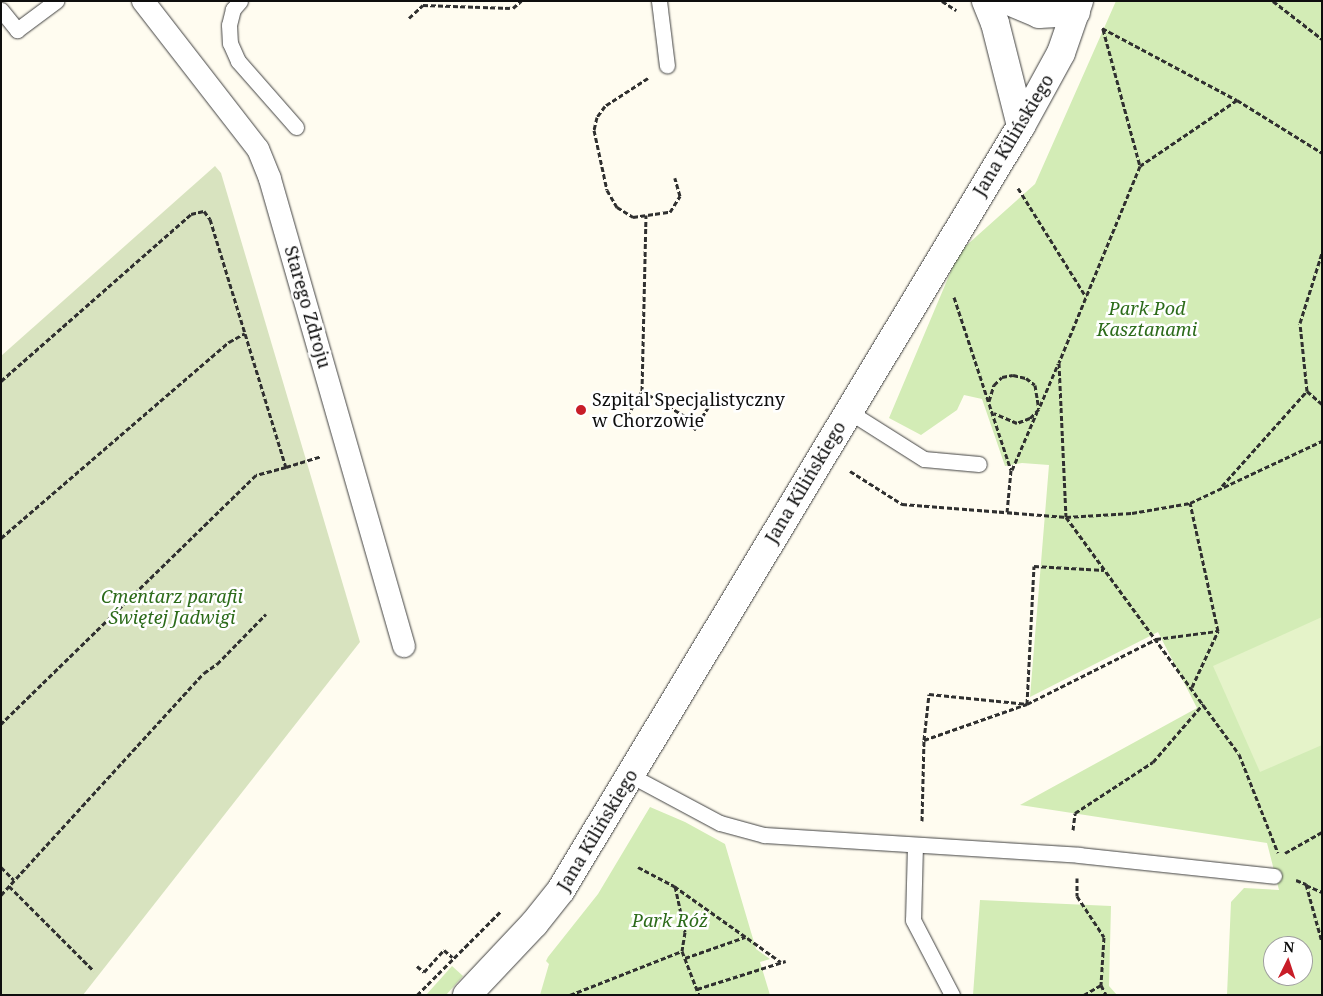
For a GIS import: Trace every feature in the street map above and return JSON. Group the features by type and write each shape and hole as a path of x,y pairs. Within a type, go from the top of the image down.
{"street":[{"name":"Starego Zdroju","path":"143,1 258,149 270,179 349,448 404,646"},
{"path":"1009,1 1039,14 1078,7"},
{"path":"974,7 996,23 1021,126"},
{"name":"Jana Kilińskiego","path":"480,990 509,951 561,890 822,453 1021,126 1061,53 1078,7"}],"lane":[{"path":"1,10 17,30 56,1"},
{"path":"240,1 233,9 229,24 230,44 238,61 296,127"},
{"path":"659,1 667,66"},
{"path":"848,410 924,459 979,464"},
{"path":"630,775 720,822 764,835 1074,854 1281,876"},
{"path":"918,845 913,920 952,995"}],"path":[{"path":"409,18 423,5 513,8 521,1"},
{"path":"942,1 974,7"},
{"path":"1272,1 1322,40"},
{"path":"1078,7 1102,28 1237,100 1322,153"},
{"path":"1102,28 1140,166"},
{"path":"667,66 605,106 597,117 594,130 608,190 617,207 633,217 670,212 680,196 675,178"},
{"path":"1007,512 1012,470 1059,363 1140,166 1237,100"},
{"path":"1017,185 1086,298"},
{"path":"1,381 145,252 198,210 204,211 210,219 286,467"},
{"path":"632,419 627,416 642,391 646,215"},
{"path":"1322,253 1300,322 1307,391 1322,404"},
{"path":"952,291 1012,470"},
{"path":"1,538 217,352 245,333"},
{"path":"1059,363 1066,517 1192,687 1239,754 1280,856 1322,832"},
{"path":"989,402 994,385 1002,377 1013,375 1026,378 1035,385 1039,409"},
{"path":"642,391 698,423"},
{"path":"1220,488 1307,391"},
{"path":"694,430 717,393"},
{"path":"992,412 1017,423 1030,418 1039,409"},
{"path":"822,453 902,504 1066,517 1132,513 1190,504 1220,488 1322,441"},
{"path":"1,724 256,475 349,448"},
{"path":"1190,504 1218,631 1192,687"},
{"path":"1027,704 1034,566 1104,570"},
{"path":"1,895 204,673 217,664 266,614"},
{"path":"924,740 1027,704 1156,639 1218,631"},
{"path":"918,845 924,740 929,694 1027,704"},
{"path":"1106,995 1101,985 1104,937 1077,896 1074,854 1075,813 1153,762 1203,704"},
{"path":"1,867 14,880"},
{"path":"638,867 674,886 784,961 697,989"},
{"path":"1281,876 1306,884 1322,892"},
{"path":"1306,884 1322,942"},
{"path":"9,886 94,971"},
{"path":"674,886 685,932 682,951 699,995"},
{"path":"417,995 452,957 505,907"},
{"path":"685,958 745,936"},
{"path":"417,966 424,972 444,950 452,957"},
{"path":"570,995 682,951"},
{"path":"1084,995 1101,985"}],"green space":[{"name":"Park Pod Kasztanami","path":"1116,1 1322,1 1322,995 1227,995 1231,902 1244,888 1279,890 1267,843 1020,805 1197,708 1158,632 1030,697 1049,465 1022,463 1005,466 982,399 964,395 957,410 921,435 889,418 959,252 1035,184"},
{"name":"Cmentarz parafii Świętej Jadwigi","path":"215,166 221,173 360,642 83,995 1,995 1,356"},
{"path":"1322,617 1322,745 1260,772 1213,666"},
{"name":"Park Róż","path":"650,807 685,822 725,844 756,949 770,959 760,962 770,995 540,995 549,964 546,961 548,957 598,894"},
{"path":"980,900 1111,906 1109,986 1117,995 973,995"},
{"path":"452,966 463,976 446,995 426,995"}],"place":[{"name":"Szpital Specjalistyczny w Chorzowie","path":"581,410"}]}
